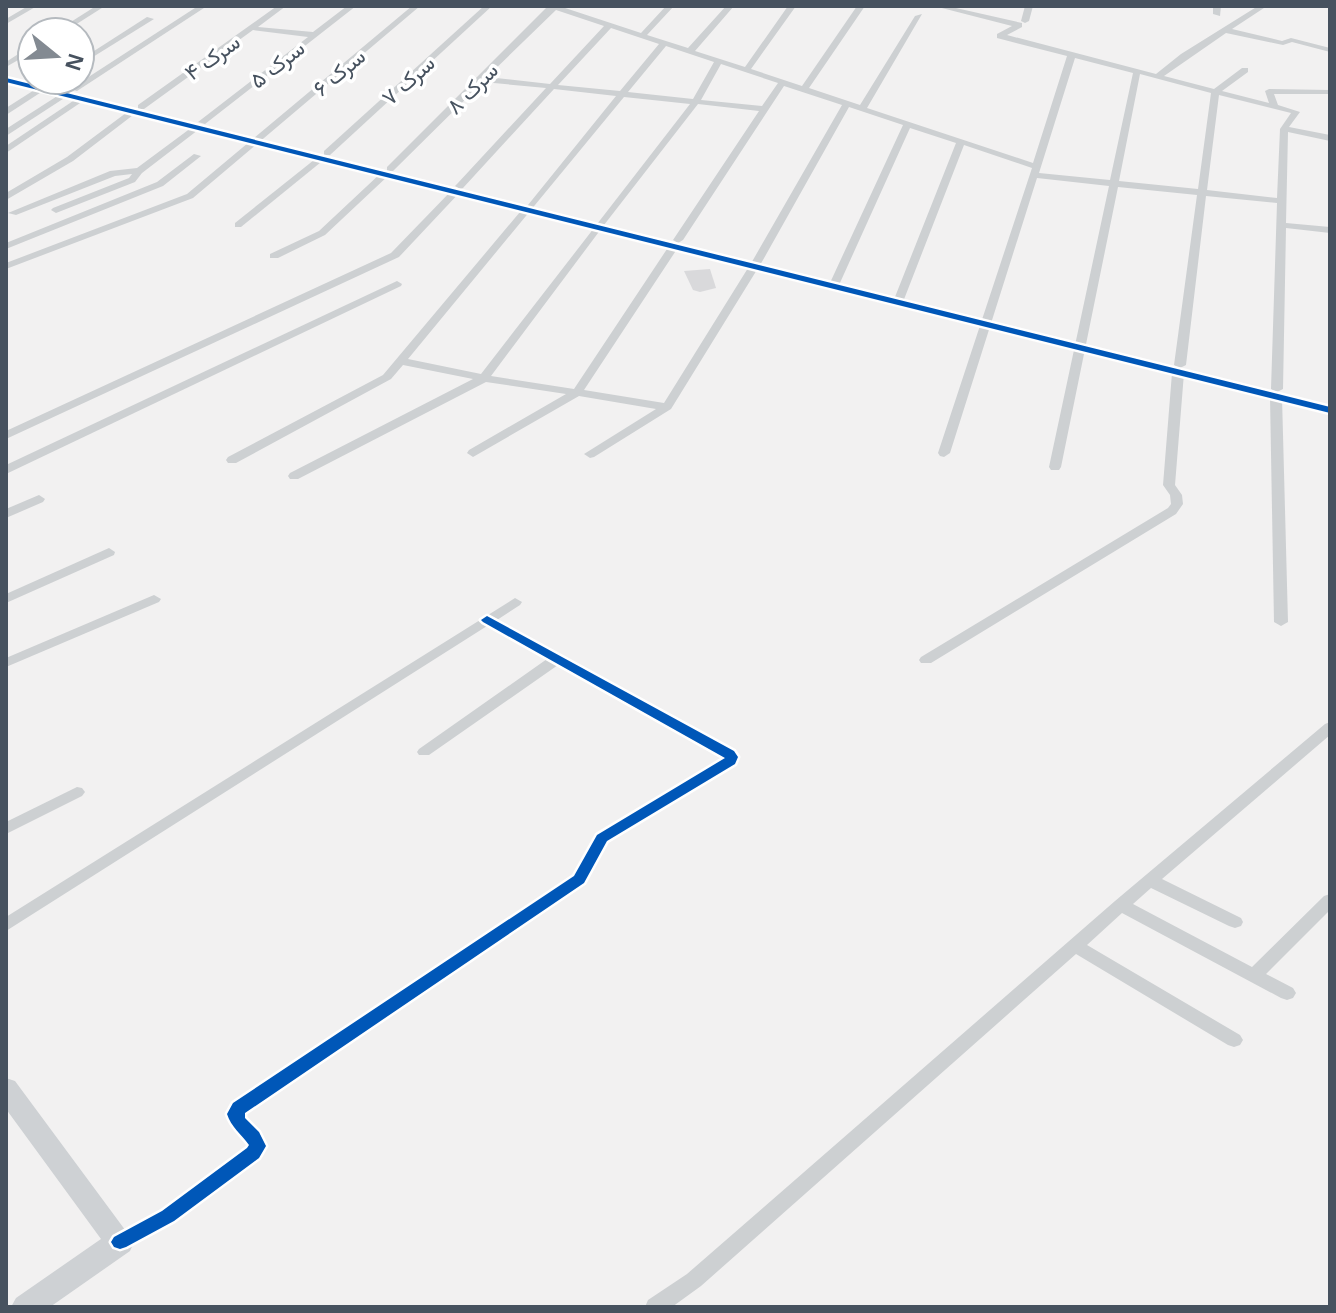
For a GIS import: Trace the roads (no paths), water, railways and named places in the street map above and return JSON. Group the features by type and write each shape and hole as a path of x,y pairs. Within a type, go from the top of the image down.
{"street":[{"path":"6,22 33,6"},
{"path":"96,79 203,6"},
{"name":"سرک ۴","path":"6,197 70,159 282,6"},
{"name":"سرک ۵","path":"56,210 132,180 139,171 352,6"},
{"name":"سرک ۶","path":"6,266 190,196 416,6"},
{"name":"سرک ۷","path":"238,225 324,156 488,6"},
{"path":"553,6 592,16 609,25 718,62 961,141 1037,171 1113,183 1281,201"},
{"name":"سرک ۸","path":"274,256 322,233 388,172 553,6"},
{"path":"643,35 670,6"},
{"path":"690,51 730,6"},
{"path":"746,71 792,6"},
{"path":"804,89 861,6"},
{"path":"943,6 1018,25 1000,36 1297,112 1284,129 1281,201 1276,393 1281,622"},
{"path":"1025,21 1029,6"},
{"path":"1158,76 1263,6"},
{"path":"863,108 919,16"},
{"path":"96,53 150,19"},
{"path":"6,435 395,255 609,25"},
{"path":"251,28 315,35"},
{"path":"1225,30 1330,50"},
{"path":"232,460 387,377 665,42"},
{"path":"944,453 985,321 1037,171 1072,53"},
{"path":"294,476 484,378 696,101 718,62"},
{"path":"926,660 1172,511 1177,504 1176,495 1169,485 1179,369 1215,92 1245,70"},
{"path":"1055,467 1137,71"},
{"path":"481,79 764,109"},
{"path":"473,453 577,393 782,83"},
{"path":"1275,107 1269,91 1330,92"},
{"path":"6,112 25,96"},
{"path":"6,133 71,96"},
{"path":"6,150 72,96"},
{"path":"82,96 1276,393 1330,410"},
{"path":"590,454 667,407 756,263 847,103"},
{"path":"835,283 908,123"},
{"path":"1284,129 1330,138"},
{"path":"900,299 961,141"},
{"path":"6,246 160,184 197,156"},
{"path":"13,213 113,173 139,171"},
{"path":"1281,225 1330,230"},
{"path":"6,470 397,284"},
{"path":"402,361 484,378 667,407"},
{"path":"1276,393 1330,402"},
{"path":"6,514 39,499"},
{"path":"6,599 109,552"},
{"path":"6,663 154,599"},
{"path":"6,925 515,602"},
{"path":"26,1307 120,1242 168,1216 253,1153 258,1146 256,1139 236,1119 239,1108 579,879 602,838 730,761 729,754 487,620"},
{"path":"424,752 557,659"},
{"path":"655,1307 694,1280 1121,905 1330,727"},
{"path":"6,829 77,792"},
{"path":"1151,881 1235,922"},
{"path":"1254,976 1330,900"},
{"path":"1121,905 1287,993"},
{"path":"1075,946 1234,1040"},
{"path":"6,1089 120,1242"}]}
